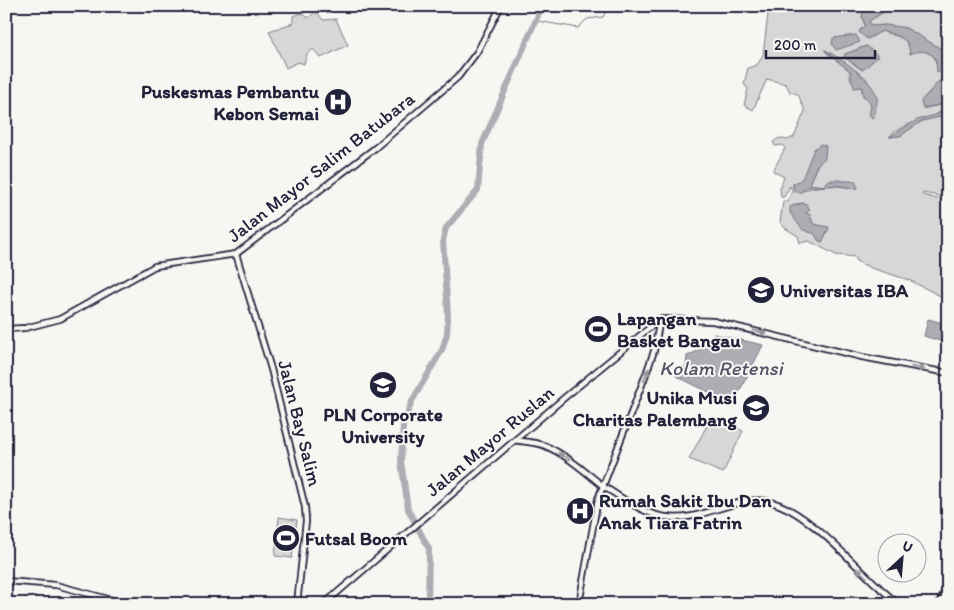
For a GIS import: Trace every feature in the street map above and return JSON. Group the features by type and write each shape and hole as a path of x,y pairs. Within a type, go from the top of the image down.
{"main road":[{"path":"939,604 948,586"}],"street":[{"name":"Jalan Mayor Salim Batubara","path":"6,329 25,328 60,319 155,266 236,254 375,148 458,77 477,52 501,6"},
{"name":"Jalan Bay Salim","path":"236,254 271,369 305,507 306,522 297,604"},
{"path":"579,604 597,506 652,359 660,319 713,321 948,374"},
{"name":"Jalan Mayor Ruslan","path":"324,604 411,527 660,319"},
{"path":"515,440 551,449 637,507 667,518 693,516 744,502 759,501 781,506 810,524 899,604"},
{"path":"6,581 56,585 127,604"}],"shaded area":[{"path":"769,6 824,6 821,10 825,13 829,6 867,6 862,16 865,26 859,31 868,39 882,31 901,38 907,43 910,53 922,50 934,56 938,71 946,65 948,56 948,82 939,81 921,101 923,109 948,103 948,106 932,116 894,132 889,137 900,136 922,121 948,114 948,190 939,196 923,193 923,195 948,202 948,242 943,244 948,245 948,300 909,280 871,268 856,261 856,257 836,255 809,241 800,243 798,236 785,228 780,222 783,201 788,201 792,190 790,186 784,197 781,197 780,187 784,177 773,171 785,148 782,145 775,146 773,142 779,138 787,140 794,137 805,111 798,94 790,92 786,84 767,79 753,110 744,105 748,89 744,84 748,68 757,65 763,55","holes":["866,46 878,57 862,70 844,57 845,54","826,50 865,77 869,83 874,111 871,110 870,100 863,96 861,86 857,86 850,79 850,71 828,54","821,144 818,164 809,184 823,186 799,193 793,188 793,184 799,182 803,177 813,153","835,179 843,181 853,189 839,186 823,186","794,204 807,204 806,213 810,215 813,224 829,228 822,242 818,240 817,235 790,213"]},
{"path":"883,6 901,6 904,9 906,6 948,6 948,13 938,12 948,17 948,53 906,28 886,25 871,26 869,21 882,13"},
{"path":"316,11 323,20 336,19 348,45 321,58 313,49 307,54 304,64 298,62 286,68 269,31 293,23 293,16 303,13 308,18"},
{"path":"712,416 743,431 723,473 689,459"},
{"name":"Futsal Boom","path":"279,517 297,520 292,558 275,556"}],"water":[{"path":"867,6 884,7 882,13 869,21 871,26 886,25 906,28 948,53 944,68 937,72 936,59 927,52 921,51 910,54 907,43 901,37 882,31 867,39 859,32 865,26 862,16"},
{"path":"856,35 860,42 836,50 832,44 833,38"},
{"path":"867,46 878,56 863,70 844,57 845,54"},
{"path":"824,50 838,57 870,84 877,98 874,117 872,118 869,114 870,103 863,95 862,87 854,88 850,71"},
{"path":"942,79 948,82 948,103 923,108 921,101"},
{"path":"948,106 948,114 945,116 922,121 900,136 889,137 917,120 938,114"},
{"path":"821,144 826,146 825,158 817,165 809,184 823,186 828,181 855,181 858,188 853,189 833,185 817,187 808,187 799,193 794,191 793,184 802,179 814,149"},
{"path":"803,203 810,209 806,213 810,215 813,224 829,227 822,242 818,240 815,234 803,230 790,213 790,207"},
{"path":"928,319 947,324 943,342 924,336"},
{"name":"Kolam Retensi","path":"714,334 763,345 733,404 676,376 675,368 686,367 687,356 708,346"}],"waterway":[{"path":"428,604 429,549 408,509 401,461 403,426 412,401 442,350 447,334 448,316 443,240 446,228 478,190 482,144 542,6"},
{"path":"537,21 578,28 587,19 603,17 609,6"}],"place":[{"name":"Puskesmas Pembantu Kebon Semai","path":"338,102"},
{"name":"Universitas IBA","path":"761,290"},
{"name":"Lapangan Basket Bangau","path":"598,329"},
{"name":"PLN Corporate University","path":"383,385"},
{"name":"Unika Musi Charitas Palembang","path":"756,408"},
{"name":"Rumah Sakit Ibu Dan Anak Tiara Fatrin","path":"580,511"},
{"name":"Futsal Boom","path":"286,538"}]}
